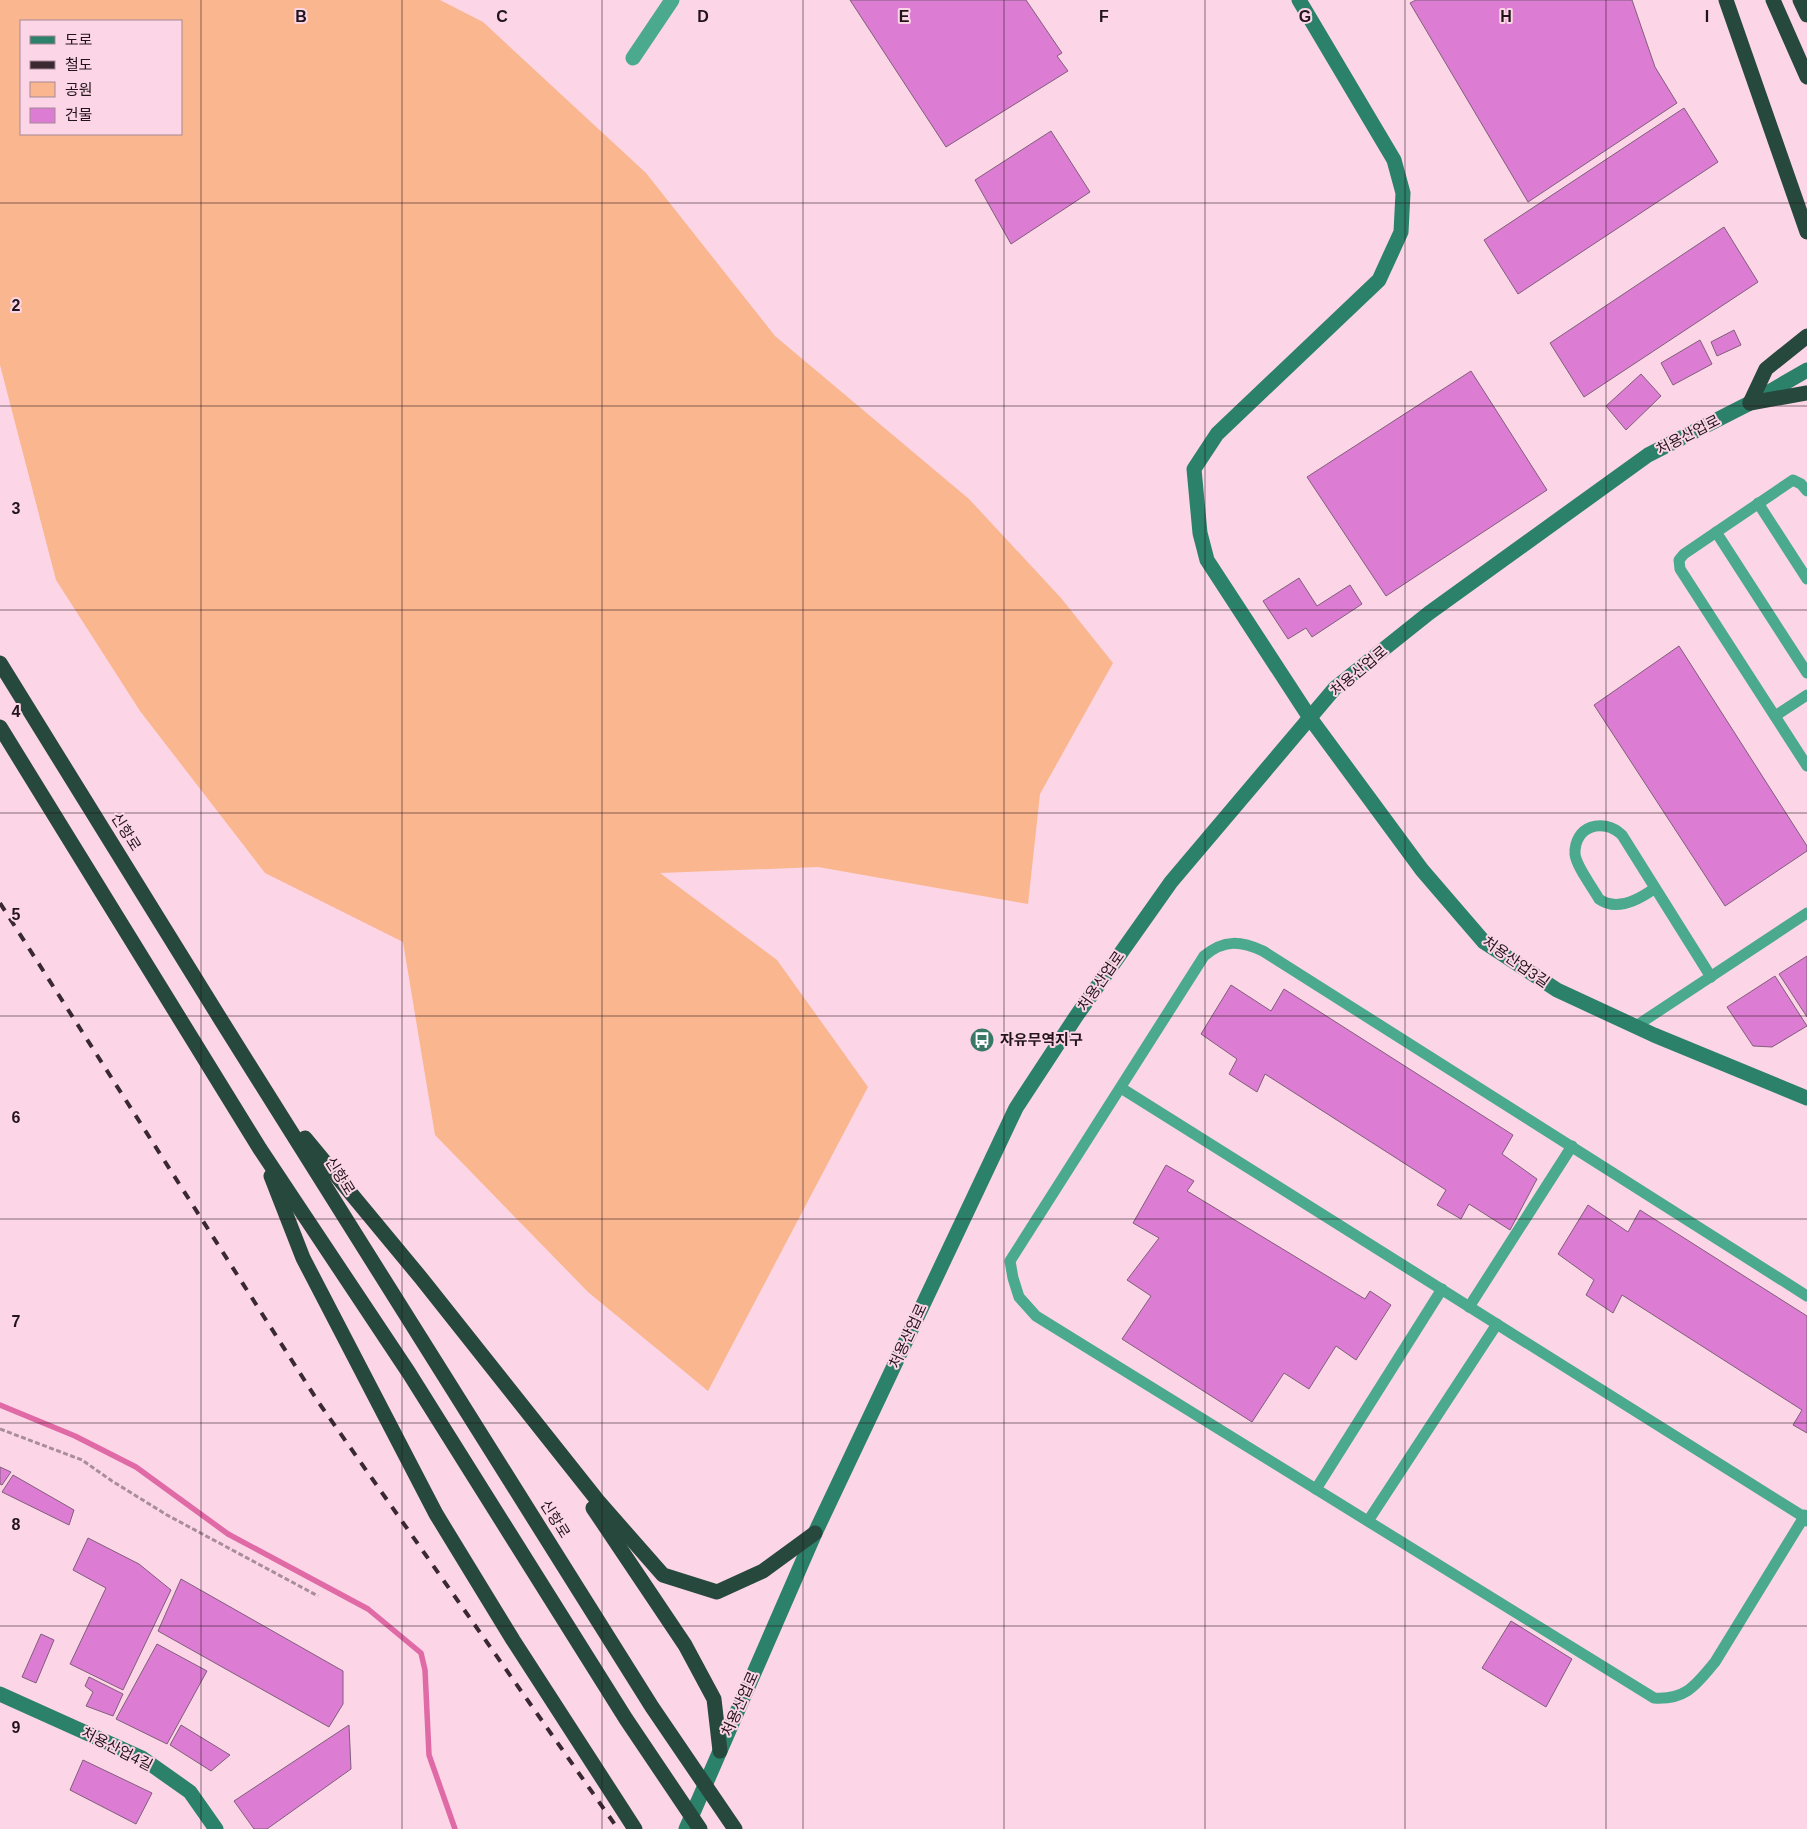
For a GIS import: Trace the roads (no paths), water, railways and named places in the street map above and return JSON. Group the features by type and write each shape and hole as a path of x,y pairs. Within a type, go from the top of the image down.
{"highway":[{"path":"1726,0 1807,232"},
{"path":"1773,0 1807,77"},
{"path":"1800,0 1807,15"},
{"path":"1750,403 1766,369 1807,336"},
{"path":"1750,403 1807,393"},
{"name":"신항로","path":"0,663 652,1707 735,1829"},
{"path":"0,727 260,1149 409,1373 626,1719 700,1829"},
{"path":"265,1090 421,1278 598,1501 663,1575 717,1592 763,1571 815,1533"},
{"path":"260,1149 303,1258 436,1514 513,1640 635,1829"},
{"path":"534,1421 685,1644 714,1700 720,1751"}],"main road":[{"name":"처용산업3길","path":"1299,0 1394,160 1403,193 1401,232 1379,280 1217,434 1194,469 1200,533 1207,560 1310,718 1422,870 1484,942 1557,990 1636,1026 1807,1098"},
{"name":"처용산업로","path":"686,1829 815,1533 1016,1108 1077,1015 1171,882 1335,688 1429,613 1640,460 1750,403 1807,370"},
{"name":"처용산업4길","path":"0,1694 142,1758 190,1792 216,1829"}],"street":[{"path":"633,58 672,0"}],"lane":[{"path":"1807,491 1794,480 1684,554 1679,560 1680,570 1807,766"},
{"path":"1758,504 1807,579"},
{"path":"1716,532 1807,673"},
{"path":"1775,716 1807,695"},
{"path":"1655,888 1644,896 1624,904 1605,903 1599,899 1577,861 1575,853 1578,838 1583,832 1598,824 1614,828 1622,835 1711,977"},
{"path":"1636,1026 1807,913"},
{"path":"1121,1088 1806,1518 1714,1662 1699,1681 1682,1695 1667,1699 1654,1698 1036,1316 1019,1297 1010,1261 1204,956 1214,948 1228,944 1246,943 1263,950 1807,1296"},
{"path":"1470,1307 1572,1146"},
{"path":"1316,1489 1442,1289"},
{"path":"1368,1521 1497,1324"}],"waterway":[{"path":"0,1405 75,1436 136,1467 228,1534 368,1609 421,1653 425,1670 429,1755 455,1829"}],"railway":[{"path":"0,903 319,1403 618,1829"}],"place":[{"name":"자유무역지구","path":"982,1040"}]}
